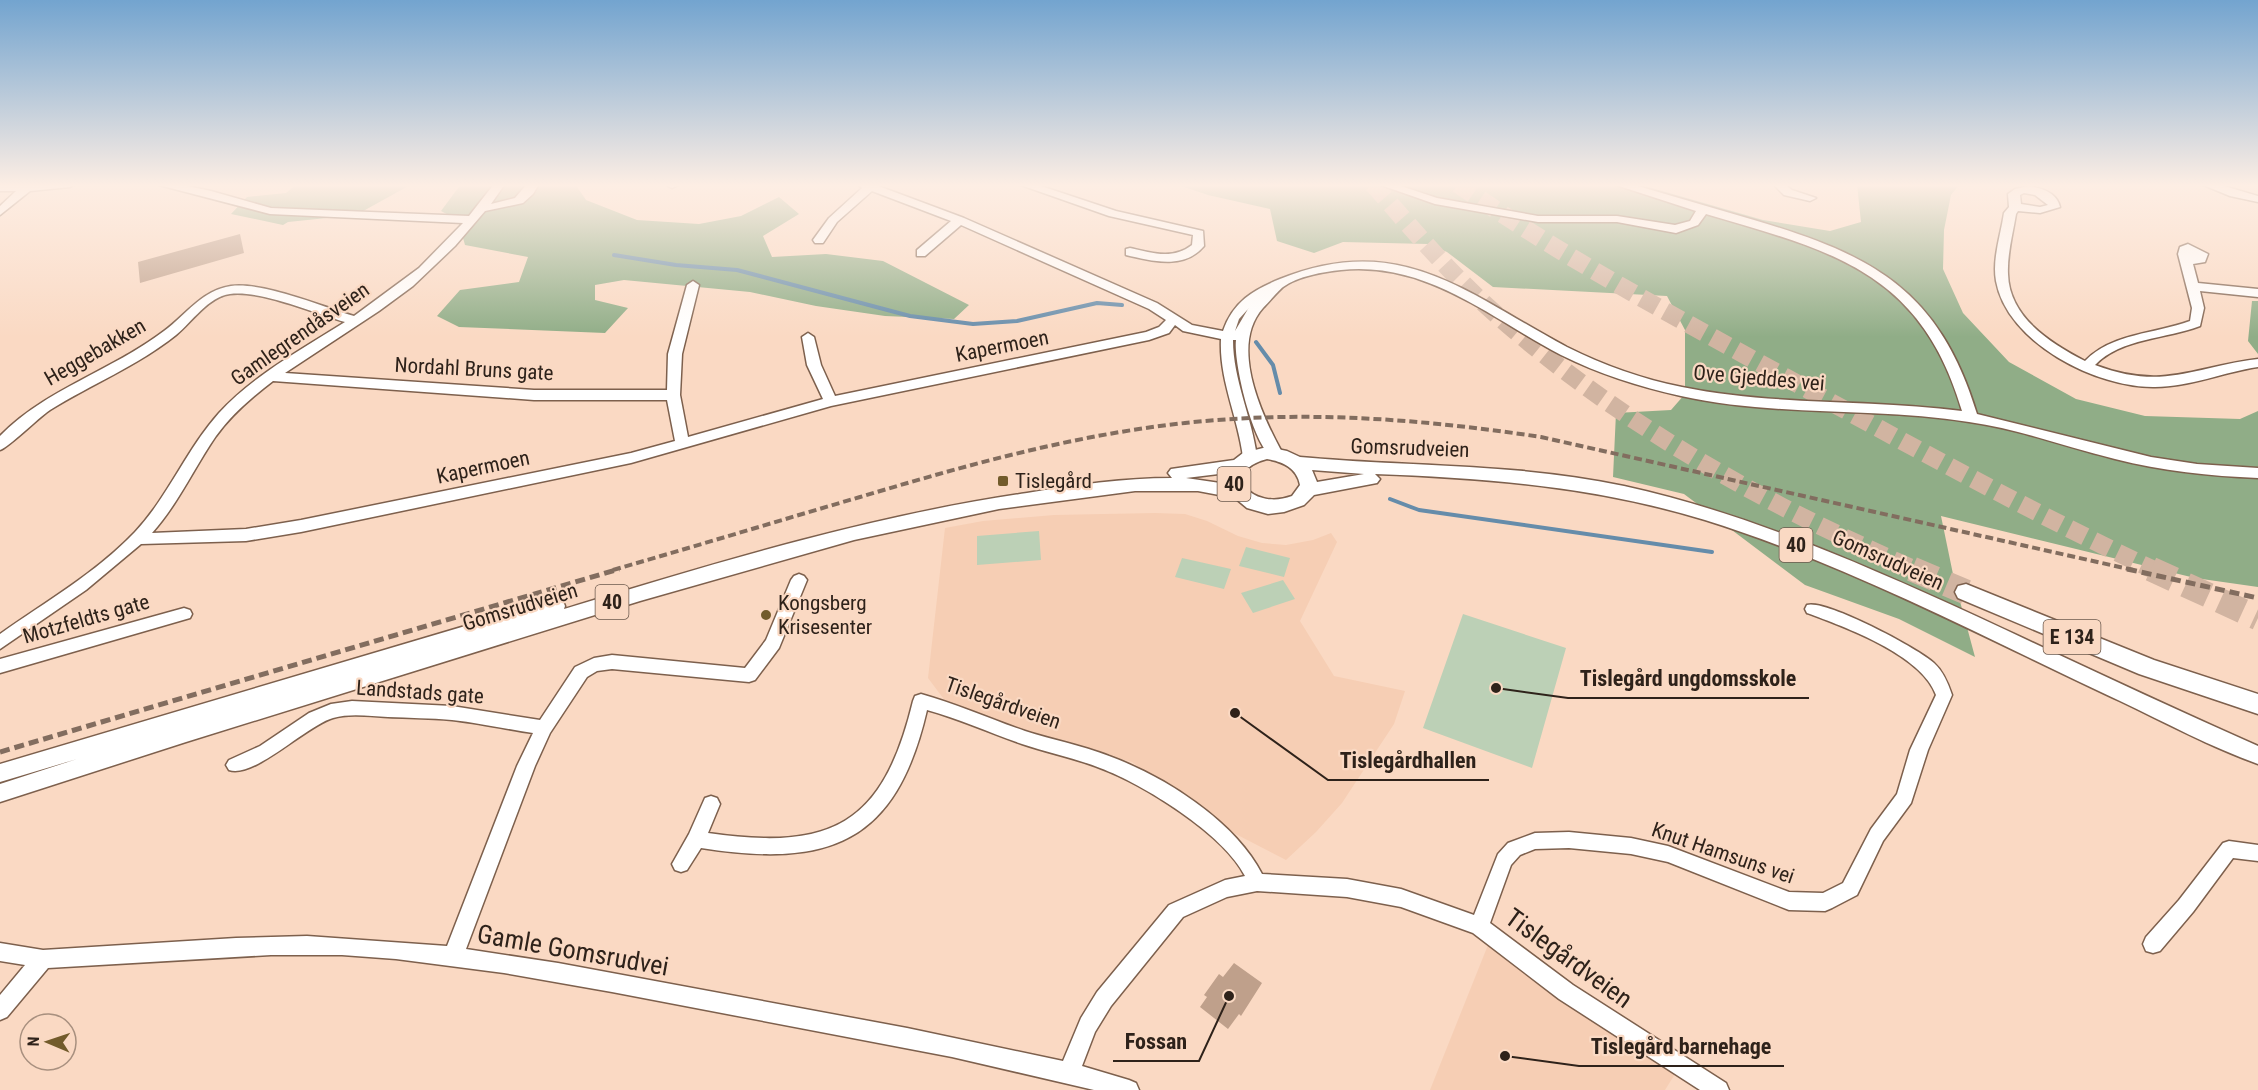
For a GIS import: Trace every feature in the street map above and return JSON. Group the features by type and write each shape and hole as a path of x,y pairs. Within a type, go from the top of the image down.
{"highway":[{"name":"E 134","path":"1966,592 2147,667 2258,704"}],"main road":[{"name":"40","path":"1298,463 1276,454 1244,461 1233,477 1239,493 1252,503 1278,507 1294,503 1308,490"},
{"name":"Gomsrudveien","path":"0,773 669,572 847,524 955,500 1024,488 1108,477 1210,471 1244,461"},
{"name":"Gomsrudveien","path":"1298,463 1352,468 1471,472 1543,479 1623,492 1721,518 1790,542 1875,578 2258,755"},
{"path":"1298,463 1308,476 1308,490"},
{"name":"Gomsrudveien","path":"1308,490 1364,479 1472,483 1575,494 1685,519 1786,552 1851,580 2258,769"},
{"name":"Gomsrudveien","path":"0,793 206,726 672,584 871,529 998,503 1110,488 1186,484 1216,487 1239,493"}],"street":[{"name":"Gamlegrendåsveien","path":"0,643 115,559 138,539 154,520 204,444 228,413 252,391 394,294 460,235"},
{"path":"819,240 823,235"},
{"path":"921,253 942,235"},
{"path":"992,235 1174,318 1188,328 1242,335 1241,353 1249,386 1265,435 1276,454"},
{"path":"1130,252 1168,258 1186,256 1198,246 1199,235"},
{"path":"1790,235 1821,244 1864,266 1899,290 1919,310 1938,338 1963,385 1971,417"},
{"path":"2007,235 2002,270 2004,290 2018,316 2037,336 2086,367 2122,380 2155,383 2258,363"},
{"path":"2086,367 2100,352 2179,331 2196,323 2198,308 2187,261"},
{"name":"Ove Gjeddes vei","path":"1228,332 1234,317 1246,301 1255,294 1311,272 1341,266 1371,266 1406,270 1454,286 1579,358 1619,375 1660,387 1746,402 1910,410 1971,417 2136,459 2184,468 2258,473"},
{"name":"Ove Gjeddes vei","path":"1242,335 1247,321 1256,308 1280,284"},
{"path":"683,445 673,394 675,354 693,285"},
{"path":"2192,285 2208,289 2258,292"},
{"name":"Heggebakken","path":"0,445 18,426 44,406 129,362 184,322 209,293 232,290 256,291 355,321"},
{"name":"Kapermoen","path":"138,539 267,533 631,458 831,401 1135,340 1158,333 1174,318"},
{"path":"1228,332 1227,361 1245,422 1244,461"},
{"path":"808,337 814,365 831,401"},
{"name":"Nordahl Bruns gate","path":"273,377 534,395 673,394"},
{"path":"453,957 525,766 544,728 581,672 594,665 612,662 749,675 773,643 799,580"},
{"name":"Knut Hamsuns vei","path":"1524,843 1569,840 1631,846 1668,854 1790,900 1825,902 1850,888 1877,835 1905,797 1919,750 1944,695 1939,681 1922,663 1842,619 1813,609"},
{"name":"Motzfeldts gate","path":"0,666 184,614"},
{"name":"Tislegårdveien","path":"696,839 778,846 806,844 836,836 857,824 877,806 895,780 921,701 951,708 1034,741 1112,764 1153,785 1223,837 1245,860 1257,882"},
{"name":"Landstads gate","path":"235,765 266,752 315,718 331,711 352,708 452,714 544,728"},
{"path":"681,864 696,839 711,804"},
{"name":"Tislegårdveien","path":"1479,926 1504,860 1514,849 1524,843"},
{"path":"2153,944 2186,906 2229,849 2258,853"},
{"name":"Tislegårdveien","path":"1069,1072 1088,1025 1104,999 1176,910 1225,889 1257,882 1347,888 1401,898 1479,926 1566,992 1719,1090"},
{"name":"Gamle Gomsrudvei","path":"0,952 43,959 294,945 343,946 453,957 646,990 1069,1072 1129,1090"},
{"path":"0,1010 43,959"}],"shaded area":[{"path":"1185,514 1207,521 1238,536 1262,543 1286,545 1313,540 1331,533 1337,542 1300,621 1334,676 1405,691 1394,724 1342,803 1286,860 1222,827 1132,762 1029,734 946,702 928,678 945,528 983,521 1054,515"},
{"path":"1488,945 1558,997 1675,1074 1665,1090 1430,1090"}],"green space":[{"path":"462,235 765,235 763,236 772,257 826,254 883,261 969,305 954,319 885,316 816,306 750,292 624,280 595,285 595,300 628,308 605,333 459,327 437,316 460,290 519,282 528,257 465,245"},
{"path":"1276,235 1944,235 1943,269 1963,313 2009,362 2076,399 2145,416 2240,419 2258,411 2258,587 2195,578 1941,516 1954,579 1975,657 1899,619 1805,585 1684,494 1613,477 1616,413 1671,410 1685,394 1685,330 1667,296 1493,287 1447,252 1428,244 1343,242 1314,253 1277,241"},
{"path":"2252,301 2258,301 2258,354 2248,341"},
{"path":"1039,531 1041,560 977,565 977,536"},
{"path":"1246,547 1290,558 1284,577 1239,566"},
{"path":"1182,558 1231,569 1224,589 1175,577"},
{"path":"1283,580 1295,599 1253,613 1241,593"},
{"path":"1463,614 1566,648 1532,768 1423,728"}],"building":[{"path":"237,235 240,235 244,253 140,283 138,262"},
{"path":"1234,963 1262,983 1241,1016 1239,1014 1228,1029 1200,1007 1207,997 1204,995 1219,974 1223,977"}],"waterway":[{"path":"614,255 676,265 737,270 910,316 973,324 1017,321 1097,303 1122,305"},
{"path":"1256,342 1273,365 1280,393"},
{"path":"1390,499 1419,510 1712,552"}],"tunnel":[{"path":"1418,235 1498,316 1545,355 1644,427 1750,490 1916,570"},
{"path":"1535,235 1660,308 1877,427 2154,570"},
{"path":"1912,569 1966,592"},
{"path":"2151,569 2258,618"}],"railway":[{"path":"613,570 1021,452 1144,428 1275,417 1408,421 1541,437 2133,570"},
{"path":"0,752 619,569"},
{"path":"2127,569 2258,598"}],"place":[{"name":"Tislegård","path":"1003,481"},
{"name":"Kongsberg Krisesenter","path":"766,615"},
{"name":"Tislegård ungdomsskole","path":"1496,688"},
{"name":"Tislegårdhallen","path":"1235,713"},
{"name":"Fossan","path":"1229,996"},
{"name":"Tislegård barnehage","path":"1505,1056"}]}
